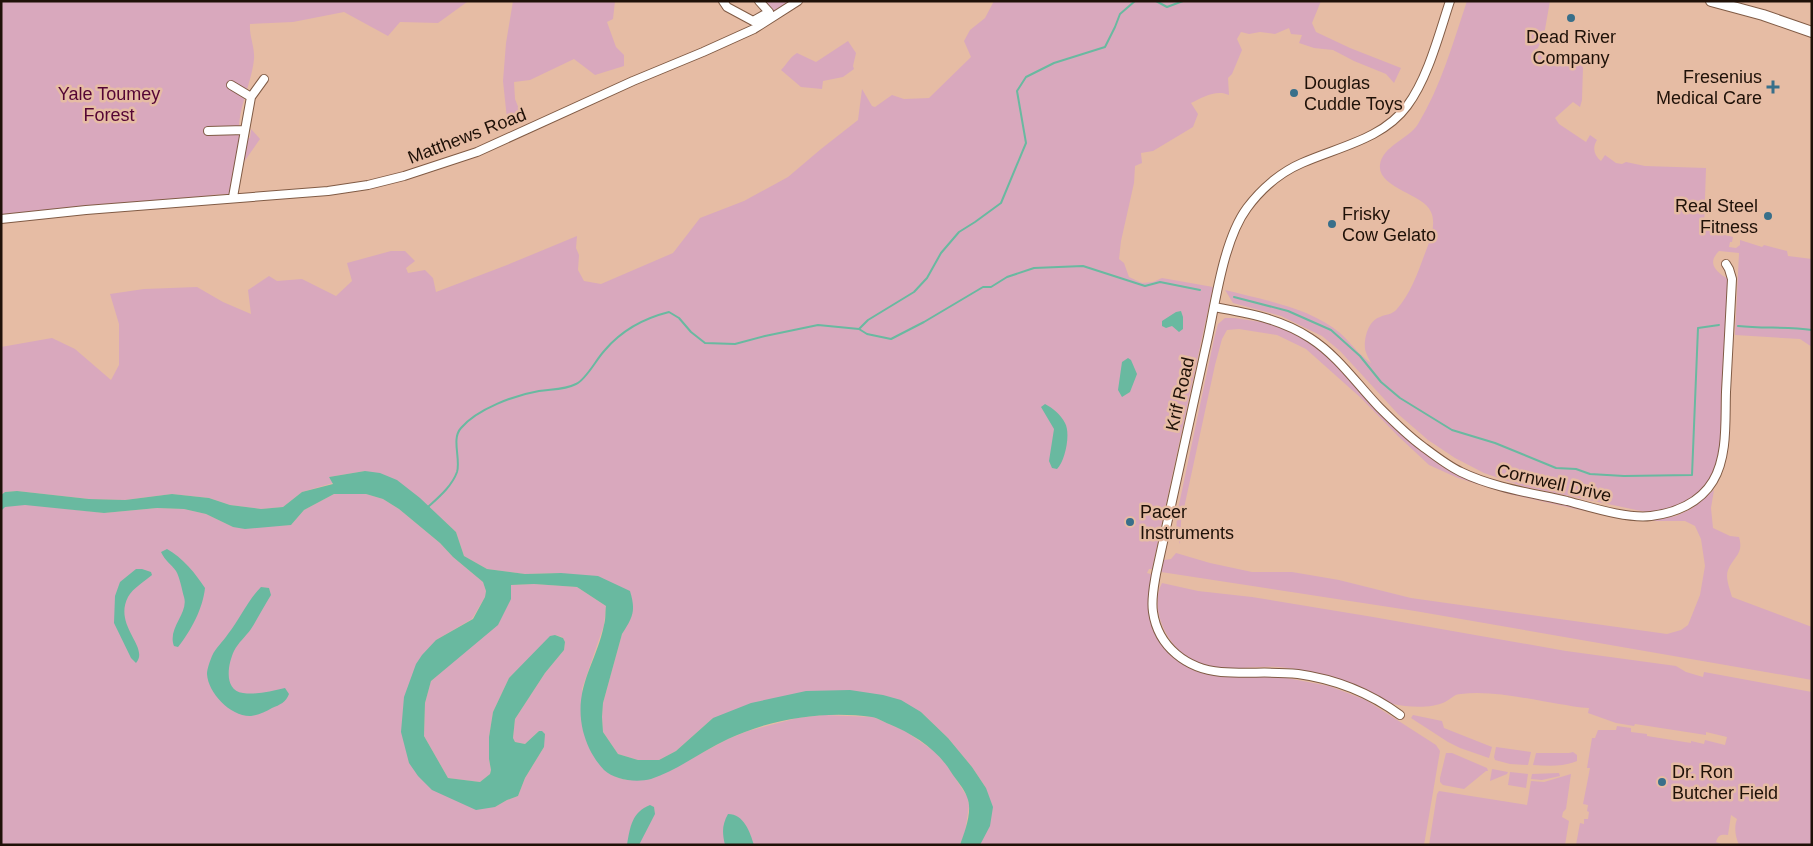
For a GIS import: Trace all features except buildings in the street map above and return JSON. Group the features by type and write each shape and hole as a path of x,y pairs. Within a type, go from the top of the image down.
{"main road":[{"path":"1711,1 1735,4 1812,32"}],"street":[{"path":"723,1 727,7 753,21 768,12 759,1"},
{"name":"Matthews Road","path":"1,219 233,197 328,191 368,185 438,166 477,152 633,81 754,29 798,1"},
{"name":"Krif Road","path":"1400,715 1368,696 1346,686 1316,677 1277,672 1224,672 1203,669 1185,661 1163,641 1153,611 1156,574 1228,246 1236,226 1247,208 1266,187 1294,167 1375,134 1407,107 1420,83 1450,1"},
{"path":"233,197 251,97 264,79"},
{"path":"231,85 251,97"},
{"path":"208,131 245,130"},
{"name":"Cornwell Drive","path":"1214,307 1267,318 1290,326 1312,338 1340,362 1379,407 1422,446 1460,472 1486,482 1617,513 1649,516 1668,513 1694,501 1708,487 1718,468 1722,455 1732,279 1726,264"}],"green space":[{"name":"Yale Toumey Forest","path":"1,1 471,1 438,23 400,22 388,36 344,12 293,22 250,24 254,59 239,128 240,137 250,138 251,129 260,139 232,179 229,194 211,195 210,202 1,217"},
{"path":"513,1 615,1 613,19 607,22 616,47 624,55 624,66 595,75 574,59 530,80 514,82 515,99 521,114 507,119 503,81 506,43"},
{"path":"764,1 789,1 774,12"},
{"path":"994,1 1321,1 1312,23 1316,32 1401,68 1394,83 1386,74 1333,50 1314,48 1299,43 1302,35 1291,34 1289,28 1275,34 1260,32 1249,34 1241,32 1237,39 1242,50 1232,74 1228,78 1229,95 1215,93 1191,103 1198,114 1193,127 1153,151 1141,153 1142,163 1135,166 1134,183 1121,241 1119,259 1124,263 1129,277 1142,283 1153,282 1162,278 1213,287 1152,569 1149,569 1147,573 1154,575 1150,610 1152,627 1162,645 1172,657 1195,671 1217,675 1282,677 1329,686 1366,700 1436,745 1440,751 1424,845 980,845 984,836 986,788 972,767 948,738 921,712 713,718 676,751 659,760 638,760 618,754 603,732 603,703 622,634 630,618 561,573 525,574 487,569 464,556 456,532 442,519 365,471 329,477 333,483 302,492 283,507 261,509 230,505 209,498 172,494 125,500 89,499 17,491 5,492 1,495 1,347 52,338 75,349 111,380 119,365 119,324 110,294 144,289 197,287 223,302 251,314 248,290 269,276 277,281 302,279 336,296 352,281 347,263 391,251 405,251 415,261 406,268 408,273 425,270 433,278 436,292 577,236 578,270 584,281 601,284 673,253 700,218 744,201 788,177 858,120 862,89 872,106 875,107 892,95 904,99 929,98 971,57 964,41 970,30 985,18"},
{"path":"1467,1 1550,1 1544,35 1537,50 1573,58 1583,67 1580,107 1573,102 1555,118 1559,124 1586,142 1590,135 1597,140 1594,151 1601,161 1605,155 1616,163 1622,164 1626,162 1645,166 1706,168 1704,229 1733,237 1729,247 1736,248 1740,245 1740,240 1762,247 1764,245 1787,251 1788,256 1812,259 1812,347 1800,339 1735,335 1739,253 1719,251 1715,256 1713,260 1714,267 1728,279 1724,411 1721,441 1714,470 1703,489 1689,500 1672,508 1646,512 1522,486 1484,473 1455,458 1428,440 1398,414 1340,351 1322,336 1281,316 1233,303 1225,290 1270,301 1300,311 1328,324 1371,363 1365,349 1368,330 1372,322 1395,311 1406,297 1428,245 1433,223 1433,217 1427,206 1386,180 1381,173 1380,165 1386,153 1414,129 1426,110 1446,64"},
{"path":"848,41 856,53 854,69 843,77 823,81 822,89 801,87 781,70 797,53 816,62"},
{"path":"1225,318 1273,324 1311,342 1443,462 1525,496 1628,518 1655,520 1676,516 1691,509 1714,490 1711,508 1713,528 1730,536 1739,537 1740,547 1738,555 1730,565 1727,573 1732,597 1812,627 1812,680 1415,611 1161,572 1164,560 1171,559 1176,553 1252,572 1292,572 1339,580 1411,598 1667,634 1681,630 1688,625 1700,595 1705,566 1701,539 1695,526 1685,521 1657,521 1627,519 1576,509 1509,494 1458,478 1429,465 1361,398 1306,349 1277,335 1239,329 1227,330 1222,339 1181,522 1180,544 1176,534 1177,514 1214,339 1218,324"},
{"path":"334,494 366,494 383,499 399,509 483,582 486,591 485,597 472,619 436,640 409,763 495,807 518,796 525,778 544,747 539,731 525,744 515,742 513,738 515,719 545,673 564,650 565,642 562,637 555,635 509,678 493,712 489,737 490,774 480,782 448,778 424,736 425,703 431,681 461,655 511,585 534,584 577,587 606,606 604,625 582,689 606,771 626,780 670,770 728,739 748,731 797,718 824,715 873,717 905,731 934,751 947,765 968,798 969,806 965,832 960,845 1,845 1,511 4,507 25,504 104,513 157,508 184,509 206,514 233,527 291,525 304,510"},
{"path":"1162,583 1198,591 1252,597 1566,651 1676,666 1686,672 1703,677 1704,672 1812,692 1812,845 1739,845 1735,832 1737,819 1731,815 1728,835 1720,836 1716,842 1724,845 1576,845 1580,823 1584,824 1584,819 1588,819 1588,805 1583,804 1590,768 1587,768 1592,738 1595,738 1598,730 1616,730 1617,726 1631,728 1631,732 1647,734 1647,736 1704,744 1705,740 1725,745 1727,737 1706,732 1706,735 1635,724 1634,726 1616,723 1588,713 1589,708 1497,694 1459,694 1439,704 1412,707 1389,703 1372,693 1328,675 1314,672 1278,667 1215,668 1205,666 1186,656 1169,639 1159,617 1158,594"},
{"path":"1413,715 1442,721 1444,728 1492,747 1489,758 1448,742 1411,718"},
{"path":"1496,747 1531,752 1528,765 1510,764 1495,760"},
{"path":"1573,752 1577,755 1577,761 1572,763 1555,766 1533,765 1536,753"},
{"path":"1446,753 1452,753 1487,768 1488,771 1464,789 1443,785 1440,782 1440,778"},
{"path":"1492,769 1508,772 1490,781"},
{"path":"1510,772 1528,774 1526,788 1508,785"},
{"path":"1559,773 1560,776 1542,780 1531,779 1532,774"},
{"path":"1571,774 1566,809 1562,817 1569,821 1565,845 1429,845 1439,791 1527,805 1531,781 1544,782"}],"water":[{"path":"1181,311 1183,329 1179,332 1172,326 1166,328 1162,326 1162,321"},
{"path":"1128,358 1131,360 1137,374 1130,392 1122,397 1118,390 1122,362"},
{"path":"1045,404 1059,415 1067,428 1066,447 1057,469 1052,468 1049,461 1054,429 1041,407"},
{"path":"365,471 380,473 397,480 420,498 456,532 464,556 487,569 525,574 561,573 598,576 630,591 633,604 632,614 622,634 603,703 603,732 618,754 638,760 659,760 676,751 713,718 751,703 806,691 850,690 883,695 901,700 921,712 948,738 972,767 986,788 993,807 990,826 980,845 960,845 968,821 969,803 964,790 939,756 924,743 898,728 872,717 854,715 817,716 780,721 762,726 728,739 671,771 651,779 639,781 626,780 604,770 589,747 583,731 581,702 583,689 605,623 606,606 577,587 534,584 511,585 511,599 498,625 431,681 425,703 424,736 448,778 480,782 490,774 489,737 493,712 509,678 550,636 555,635 563,638 565,642 564,650 545,673 515,719 513,738 515,742 525,744 539,731 545,734 544,747 525,778 518,796 495,807 476,810 432,790 418,776 409,763 401,732 404,697 416,664 422,655 436,640 473,619 485,597 486,591 483,582 453,557 440,543 399,509 383,499 366,494 334,494 304,510 291,525 245,529 233,527 206,514 184,509 157,508 104,513 25,505 5,507 1,511 1,495 5,492 17,491 89,499 125,500 172,494 209,498 230,505 261,509 283,507 302,492 333,484 329,477"},
{"path":"167,549 188,566 205,588 196,619 178,647 174,646 173,633 185,603 177,574 161,552"},
{"path":"136,569 151,572 152,575 130,594 125,608 128,626 139,650 139,657 136,663 131,658 114,623 115,596 120,582"},
{"path":"261,587 269,588 271,595 251,629 234,651 229,669 230,682 232,687 243,693 259,693 285,688 289,694 282,703 251,716 236,713 216,696 208,681 207,672 214,653"},
{"path":"650,805 654,807 655,814 639,845 627,845 633,821 639,812"},
{"path":"728,814 742,820 748,829 754,845 725,845 723,829"}],"waterway":[{"path":"428,507 445,491 455,477 458,467 456,443 458,433 468,421 486,409 508,399 529,393 571,386 580,382 619,336 643,321 669,312 679,318 691,332 705,343 735,344 818,325 859,329 868,320 914,292 927,278 941,253 959,232 1001,203 1026,143 1017,91 1026,77 1054,63 1105,47 1120,14 1135,1"},
{"path":"1156,1 1167,7 1183,1"},
{"path":"859,329 867,334 891,339 983,287 991,287 1007,277 1034,268 1083,266 1145,286 1160,282 1200,290"},
{"path":"1234,297 1288,311 1331,330 1360,356 1381,382 1400,398 1452,430 1495,443 1556,468 1576,469 1590,474 1624,476 1692,475 1698,328 1719,325"},
{"path":"1738,326 1812,330"}],"place":[{"name":"Dead River Company","path":"1571,18"},
{"name":"Fresenius Medical Care","path":"1773,87"},
{"name":"Douglas Cuddle Toys","path":"1294,93"},
{"name":"Real Steel Fitness","path":"1768,216"},
{"name":"Frisky Cow Gelato","path":"1332,224"},
{"name":"Pacer Instruments","path":"1130,522"},
{"name":"Dr. Ron Butcher Field","path":"1662,782"}]}
